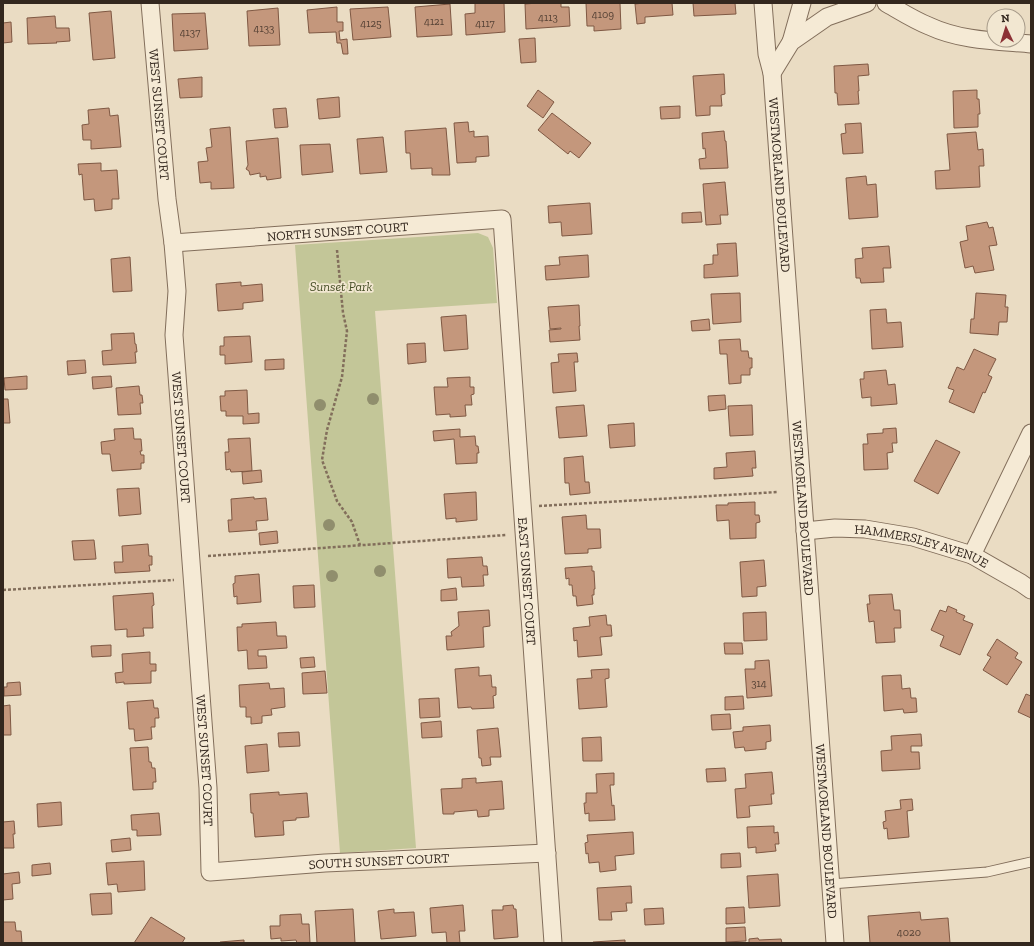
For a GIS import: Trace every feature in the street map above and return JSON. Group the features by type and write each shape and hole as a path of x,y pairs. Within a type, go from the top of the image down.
{"street":[{"name":"WEST SUNSET COURT","path":"150,3 166,199 173,243 177,290 174,335 192,558 208,788 210,872"},
{"name":"WESTMORLAND BOULEVARD","path":"763,3 767,54 772,73 835,943"},
{"path":"772,73 790,42 802,3"},
{"path":"790,42 827,17 867,3"},
{"path":"886,3 930,26 951,34 980,40 1031,44"},
{"name":"NORTH SUNSET COURT","path":"173,243 502,219"},
{"name":"EAST SUNSET COURT","path":"502,219 553,943"},
{"path":"972,555 1031,433"},
{"name":"HAMMERSLEY AVENUE","path":"805,531 835,528 865,529 914,537 972,555 1031,590"},
{"name":"SOUTH SUNSET COURT","path":"210,872 324,864 547,853"}],"lane":[{"path":"831,884 986,872 1031,862"}],"path":[{"path":"336,231 343,313 347,331 342,377 327,430 322,460 337,501 352,522 360,545"},
{"path":"523,507 778,492"},
{"path":"192,558 525,534"},
{"path":"3,590 193,579"}],"green space":[{"name":"Sunset Park","path":"478,233 488,237 493,248 497,303 375,311 416,848 340,853 295,245"}],"building":[{"path":"475,3 504,3 505,32 466,35 465,14 475,13"},
{"path":"561,3 561,7 569,7 570,26 526,29 525,4"},
{"path":"586,3 620,3 621,29 594,31 594,26 587,26"},
{"path":"672,3 673,15 645,17 645,23 637,24 635,4"},
{"path":"693,3 735,3 736,14 694,16"},
{"path":"450,4 452,35 417,37 415,7"},
{"path":"337,7 337,22 343,22 343,31 339,31 340,40 347,39 348,54 343,54 341,43 337,43 336,32 309,33 307,10"},
{"path":"388,7 391,37 353,40 350,9"},
{"path":"278,8 280,45 249,46 247,11"},
{"path":"111,11 115,58 93,60 89,13"},
{"path":"205,13 208,49 174,51 172,14"},
{"path":"55,16 56,28 69,28 70,41 28,44 27,18"},
{"path":"11,22 12,42 3,43 3,23"},
{"path":"535,38 536,62 521,63 519,39"},
{"path":"868,64 869,75 858,76 859,104 838,105 837,93 835,93 834,66"},
{"path":"724,74 725,94 721,95 722,106 710,106 710,115 696,116 693,76"},
{"path":"202,77 202,97 180,98 178,79"},
{"path":"538,90 554,102 543,118 527,106"},
{"path":"977,90 980,114 978,114 978,127 954,128 953,91"},
{"path":"339,97 340,117 319,119 317,99"},
{"path":"680,106 680,118 661,119 660,107"},
{"path":"109,108 110,116 118,115 121,147 91,149 91,140 83,140 82,125 89,124 88,110"},
{"path":"286,108 288,127 275,128 273,109"},
{"path":"552,113 591,143 579,158 570,151 568,154 538,130"},
{"path":"468,122 469,132 474,131 474,137 488,136 489,156 476,157 476,162 457,163 454,123"},
{"path":"861,123 863,153 843,154 841,134 846,133 845,124"},
{"path":"230,127 234,188 211,189 211,182 200,183 198,162 208,161 206,148 212,147 210,129"},
{"path":"446,128 450,175 432,175 432,168 411,169 410,153 406,153 405,131"},
{"path":"724,131 728,168 700,169 699,159 706,158 705,148 703,149 702,133"},
{"path":"976,132 978,150 983,149 984,166 979,166 980,187 936,189 935,171 950,170 947,134"},
{"path":"383,137 387,172 360,174 357,139"},
{"path":"278,138 281,178 267,180 266,176 260,177 260,173 250,175 249,171 246,169 248,165 246,141"},
{"path":"330,144 333,172 302,175 300,145"},
{"path":"101,163 101,171 117,170 119,199 112,199 112,209 95,211 94,199 84,200 82,174 79,175 78,164"},
{"path":"866,176 867,185 876,184 878,217 849,219 846,178"},
{"path":"725,182 728,215 720,215 721,224 706,225 703,184"},
{"path":"590,203 592,234 562,236 561,222 549,223 548,206"},
{"path":"701,212 702,222 682,223 682,213"},
{"path":"987,222 989,228 993,227 997,245 989,246 994,270 975,273 973,266 965,268 960,242 968,240 966,226"},
{"path":"736,243 738,276 704,278 704,265 713,264 713,255 718,255 717,244"},
{"path":"889,246 891,268 883,268 884,282 861,283 860,278 856,278 855,259 863,258 862,248"},
{"path":"588,255 589,277 546,280 545,266 560,265 559,257"},
{"path":"130,257 132,291 113,292 111,259"},
{"path":"241,282 241,286 262,284 263,301 243,303 243,309 218,311 216,284"},
{"path":"740,293 741,322 713,324 711,294"},
{"path":"976,293 1006,295 1005,307 1008,307 1007,322 999,322 998,335 970,333 971,319 974,319"},
{"path":"579,305 580,340 550,342 549,330 561,328 550,329 548,307"},
{"path":"886,309 887,323 901,322 903,347 872,349 870,310"},
{"path":"466,315 468,349 444,351 441,317"},
{"path":"709,319 710,330 692,331 691,321"},
{"path":"134,333 137,352 135,352 136,363 103,365 102,351 112,350 111,334"},
{"path":"250,336 252,362 225,364 225,355 220,355 220,346 224,346 224,337"},
{"path":"740,339 741,351 748,351 749,358 752,358 752,368 750,368 750,375 741,375 741,383 729,384 727,354 720,354 719,340"},
{"path":"425,343 426,362 408,364 407,344"},
{"path":"974,349 996,359 988,375 992,377 985,393 983,392 974,413 949,402 954,390 948,388 957,367 964,370"},
{"path":"577,353 578,362 574,362 576,391 553,393 551,363 559,362 558,354"},
{"path":"284,359 284,369 265,370 265,360"},
{"path":"85,360 86,373 68,375 67,361"},
{"path":"886,370 888,385 895,384 897,404 871,406 871,397 862,398 860,379 864,379 864,372"},
{"path":"27,376 27,389 5,390 4,378"},
{"path":"111,376 112,387 93,389 92,377"},
{"path":"470,377 470,387 474,387 474,394 471,395 472,405 465,405 466,416 450,417 450,414 436,415 434,387 448,387 447,378"},
{"path":"139,386 143,403 140,403 141,414 118,415 116,388"},
{"path":"247,390 248,414 259,413 259,423 243,424 243,416 226,416 226,411 221,411 220,396 225,396 225,391"},
{"path":"725,395 726,409 709,411 708,396"},
{"path":"3,399 8,399 10,423 3,423"},
{"path":"584,405 587,436 559,438 556,407"},
{"path":"752,405 753,435 730,436 728,406"},
{"path":"634,423 635,446 610,448 608,425"},
{"path":"133,428 134,439 141,439 142,451 140,451 141,455 144,455 144,463 141,463 141,469 112,471 110,454 102,454 101,442 115,440 114,429"},
{"path":"896,428 897,443 892,443 893,452 887,453 888,469 864,470 863,444 868,444 867,434 883,433 883,429"},
{"path":"460,429 460,437 475,436 476,446 478,446 479,453 477,453 477,463 456,464 454,439 434,441 433,431"},
{"path":"250,438 252,471 231,472 230,469 226,470 225,452 229,452 228,439"},
{"path":"936,440 960,452 938,494 914,481"},
{"path":"755,451 756,468 752,468 753,476 714,479 714,468 727,467 726,453"},
{"path":"583,456 585,482 589,482 590,493 570,495 569,483 565,483 564,458"},
{"path":"261,470 262,482 243,484 242,472"},
{"path":"139,488 141,514 119,516 117,489"},
{"path":"476,492 477,520 456,522 456,518 446,519 444,494"},
{"path":"254,497 254,499 266,498 268,520 256,521 257,530 229,532 228,520 232,520 231,499"},
{"path":"755,502 755,515 759,515 760,522 756,523 756,538 730,539 729,520 717,521 716,505"},
{"path":"586,515 587,529 600,529 601,548 588,549 588,553 565,554 562,517"},
{"path":"277,531 278,543 260,545 259,533"},
{"path":"94,540 96,559 74,560 72,541"},
{"path":"148,544 149,556 152,556 152,565 149,565 150,571 115,573 114,562 123,562 122,546"},
{"path":"482,557 483,566 487,566 488,575 483,575 484,586 462,587 461,577 448,578 447,559"},
{"path":"764,560 766,586 757,587 757,596 742,597 740,562"},
{"path":"592,566 592,571 594,571 595,589 594,595 592,595 593,604 577,606 576,596 573,596 572,585 569,585 569,578 566,579 565,568"},
{"path":"259,574 261,602 237,604 237,596 234,597 233,584 235,583 235,576"},
{"path":"314,585 315,607 294,608 293,586"},
{"path":"456,588 457,600 441,601 441,590"},
{"path":"153,593 153,628 143,628 144,636 127,637 127,629 115,630 113,596"},
{"path":"892,594 894,610 900,610 901,628 894,628 895,642 876,643 874,621 869,622 867,604 870,604 869,595"},
{"path":"948,606 965,616 963,620 973,624 960,655 940,646 944,636 931,630 940,610 946,612"},
{"path":"489,610 490,626 483,627 484,647 447,650 446,636 452,636 451,632 459,626 458,612"},
{"path":"766,612 767,640 744,641 743,613"},
{"path":"606,615 607,625 611,625 612,636 600,637 602,655 578,657 577,640 574,641 573,628 590,626 589,617"},
{"path":"276,622 277,636 286,636 287,648 258,650 258,656 266,656 267,668 248,669 247,650 238,651 237,627 242,627 242,624"},
{"path":"997,639 1018,653 1015,658 1022,662 1007,685 983,670 991,657 987,655"},
{"path":"724,643 742,643 743,654 725,654"},
{"path":"111,645 111,656 92,657 91,646"},
{"path":"150,652 150,664 156,664 156,671 151,671 151,683 116,683 115,673 123,672 122,654"},
{"path":"314,657 315,667 301,668 300,658"},
{"path":"769,660 772,696 747,698 745,669 755,669 755,661"},
{"path":"479,667 479,676 491,675 492,687 496,687 496,695 493,696 494,708 458,708 455,669"},
{"path":"609,669 609,678 605,679 607,707 579,709 577,679 592,678 591,670"},
{"path":"325,671 327,693 303,694 302,673"},
{"path":"901,675 902,689 910,688 911,698 916,698 917,712 904,713 903,709 884,711 882,676"},
{"path":"20,682 21,695 4,696 4,687 7,687 7,683"},
{"path":"269,683 270,689 284,688 285,707 271,709 272,715 262,716 262,723 251,724 251,717 246,717 246,707 240,707 239,685"},
{"path":"1026,694 1031,696 1031,718 1018,712"},
{"path":"743,696 744,709 725,710 725,697"},
{"path":"439,698 440,717 420,718 419,699"},
{"path":"153,700 154,708 158,708 159,718 155,718 155,727 151,727 152,739 135,741 134,729 129,729 127,702"},
{"path":"10,705 11,735 3,735 3,706"},
{"path":"730,714 731,729 712,730 711,715"},
{"path":"441,721 442,737 422,738 421,723"},
{"path":"770,725 771,741 766,742 766,749 745,751 744,747 735,748 733,732 743,731 743,727"},
{"path":"498,728 501,757 490,757 491,765 482,766 481,758 479,758 477,730"},
{"path":"299,732 300,746 279,747 278,733"},
{"path":"921,734 922,746 911,746 911,752 919,752 920,769 882,771 881,751 892,750 891,736"},
{"path":"601,737 602,761 583,761 582,738"},
{"path":"267,744 269,771 247,773 245,746"},
{"path":"148,747 149,762 151,762 152,768 155,768 156,782 153,782 153,789 133,790 130,748"},
{"path":"725,768 726,781 707,782 706,769"},
{"path":"772,772 774,794 771,794 772,804 749,806 750,817 737,818 735,789 746,788 745,774"},
{"path":"614,773 614,785 610,785 615,820 589,821 589,813 585,814 584,803 586,803 586,793 597,793 596,774"},
{"path":"476,778 476,783 502,781 504,809 489,810 489,816 478,817 477,810 454,812 454,814 443,814 441,789 462,788 462,779"},
{"path":"279,792 279,795 307,793 309,817 283,821 284,835 255,837 253,813 251,813 250,794"},
{"path":"912,799 913,810 907,811 909,837 888,839 887,828 884,829 883,822 886,821 885,811 901,809 900,800"},
{"path":"61,802 62,825 38,827 37,804"},
{"path":"159,813 161,835 137,836 137,830 132,830 131,815"},
{"path":"14,821 14,848 3,848 3,822"},
{"path":"774,826 774,833 778,832 779,844 775,844 776,851 756,853 756,847 748,848 747,827"},
{"path":"633,832 634,854 615,856 616,870 600,872 599,862 589,863 585,843 588,842 587,835"},
{"path":"130,838 131,850 112,852 111,840"},
{"path":"740,853 741,867 721,868 721,854"},
{"path":"144,861 145,890 118,892 117,884 108,885 106,863"},
{"path":"50,863 51,874 32,876 32,865"},
{"path":"19,872 20,883 12,884 13,899 3,900 3,874"},
{"path":"778,874 780,906 749,908 747,876"},
{"path":"631,886 632,903 626,903 627,911 611,912 612,920 599,920 597,888"},
{"path":"111,893 112,914 92,915 90,894"},
{"path":"463,905 465,931 459,931 460,943 447,943 446,932 432,933 430,908"},
{"path":"513,905 514,909 516,909 518,937 494,939 492,910 503,910 503,906"},
{"path":"744,907 745,923 726,924 726,908"},
{"path":"663,908 664,924 645,925 644,909"},
{"path":"353,909 355,943 317,943 315,911"},
{"path":"394,909 394,913 414,912 416,936 381,939 378,911"},
{"path":"920,912 921,920 948,918 950,943 870,943 868,916"},
{"path":"301,914 302,924 309,924 310,943 297,943 296,940 281,941 281,938 271,939 270,926 280,926 280,915"},
{"path":"151,917 185,938 182,943 134,943"},
{"path":"3,922 15,922 16,931 21,931 22,943 3,943"},
{"path":"745,927 746,941 726,942 726,928"},
{"path":"758,938 759,940 781,939 782,943 749,943 749,939"},
{"path":"244,940 244,943 220,943 220,942"},
{"path":"625,940 625,943 593,943 593,942"}]}
